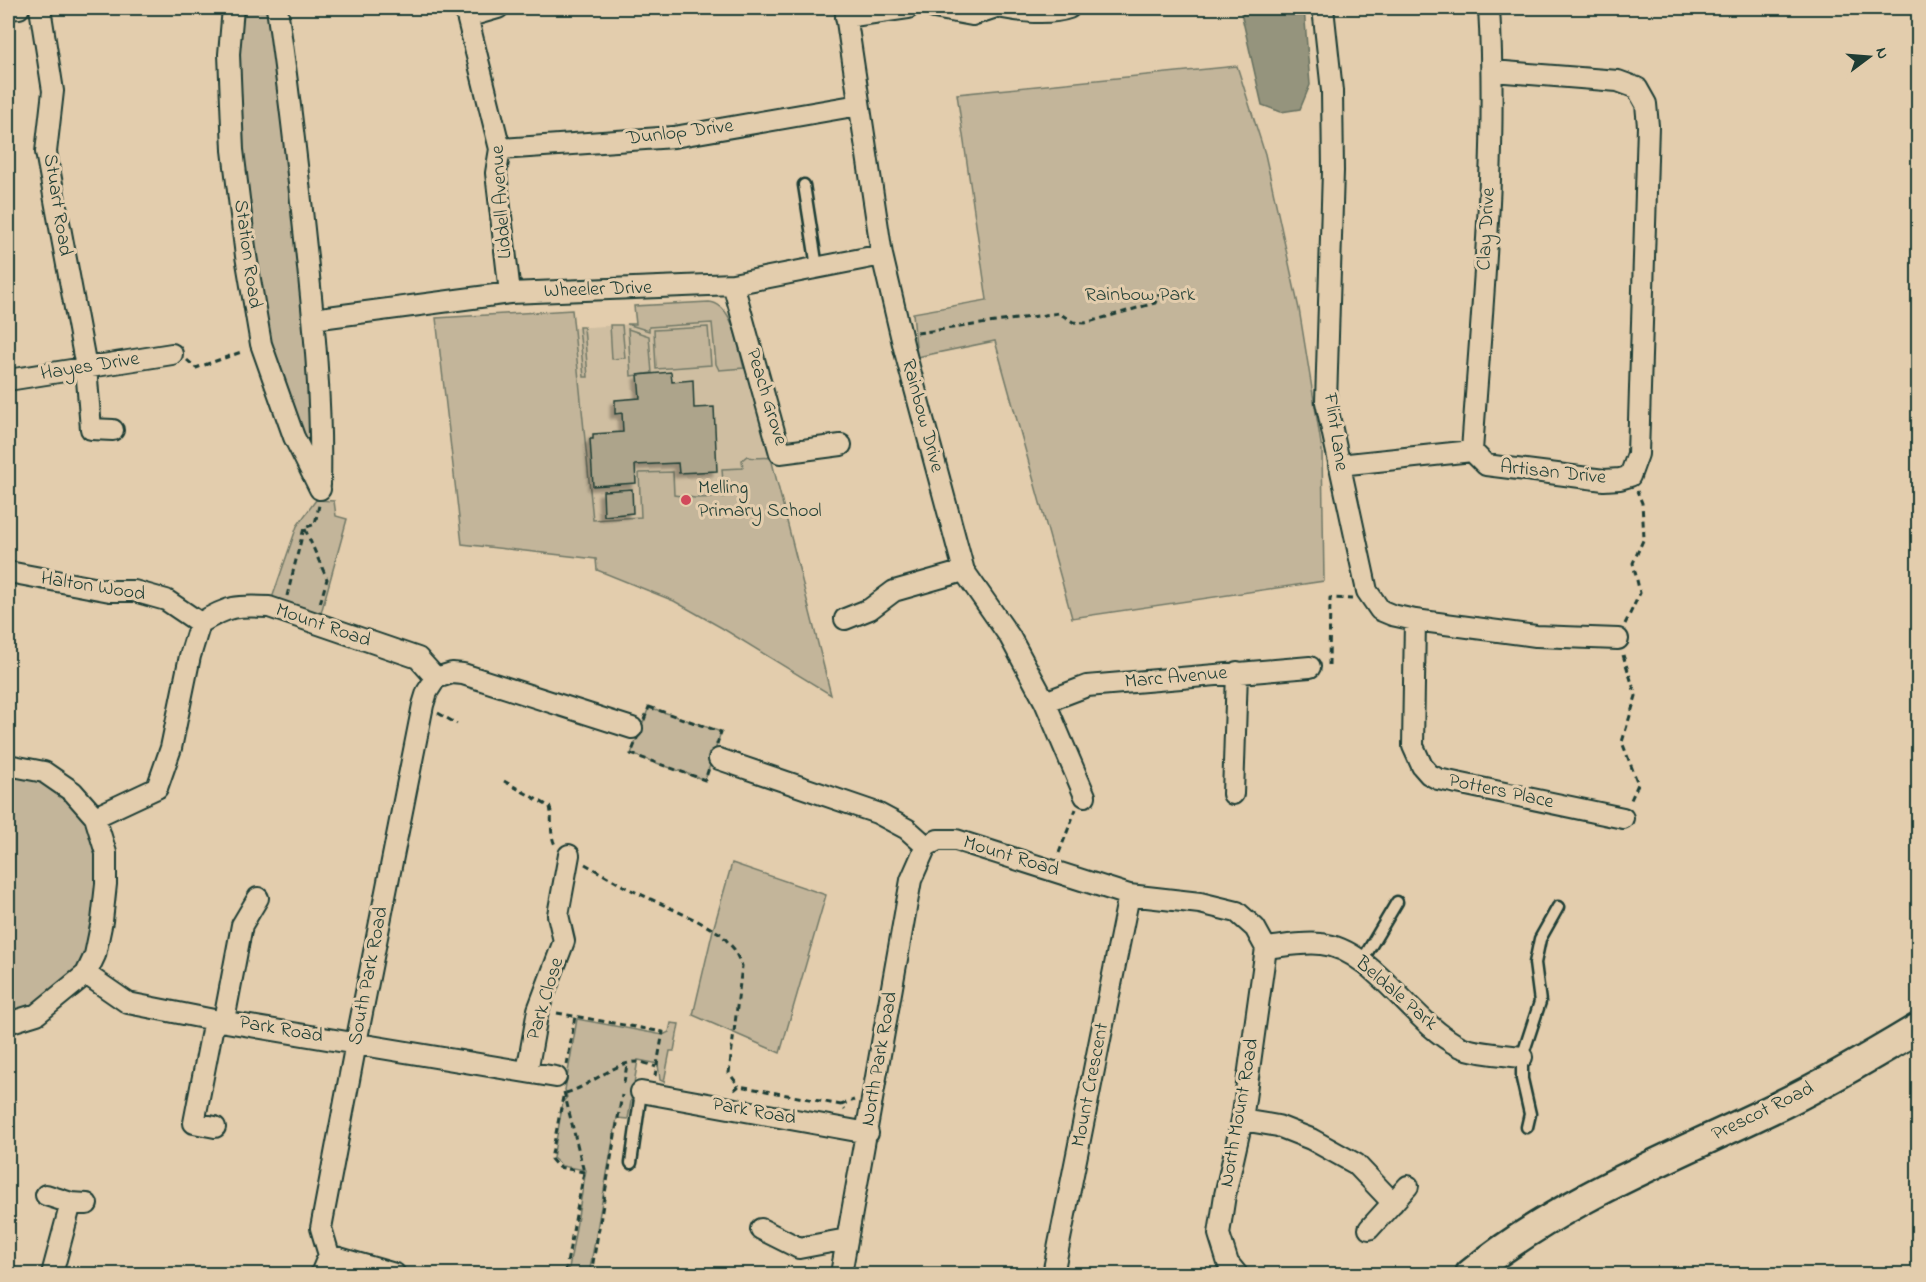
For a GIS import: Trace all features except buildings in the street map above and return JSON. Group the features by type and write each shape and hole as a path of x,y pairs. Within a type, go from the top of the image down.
{"main road":[{"name":"Prescot Road","path":"1470,1275 1499,1251 1543,1221 1604,1189 1838,1076 1918,1028"}],"street":[{"path":"8,9 19,8"},
{"name":"Stuart Road","path":"40,8 53,91 46,152 86,367 91,429 113,430"},
{"name":"Station Road","path":"233,8 229,54 233,150 246,256 261,344 294,437 320,495"},
{"path":"277,8 290,100 314,319 321,433 320,495"},
{"path":"466,12 498,8"},
{"path":"845,12 908,8"},
{"path":"934,8 972,15 993,8"},
{"path":"1003,8 1021,11 1059,11 1069,8"},
{"name":"Flint Lane","path":"1323,8 1332,91 1333,171 1326,402 1367,591 1372,600"},
{"name":"Clay Drive","path":"1472,451 1487,246 1493,71 1490,8"},
{"name":"Liddell Avenue","path":"466,12 500,149 496,173 510,293"},
{"name":"Rainbow Drive","path":"845,12 882,255 900,336 964,571 1010,637 1045,702 1084,793"},
{"name":"Artisan Drive","path":"1472,451 1486,465 1604,480 1630,476 1638,454 1648,126 1646,104 1637,88 1618,81 1493,71"},
{"name":"Dunlop Drive","path":"500,149 674,137 859,105"},
{"name":"Wheeler Drive","path":"314,319 510,293 732,284 882,255"},
{"name":"Peach Grove","path":"732,284 780,453 842,445"},
{"name":"Hayes Drive","path":"8,380 172,354"},
{"path":"294,437 321,433"},
{"path":"1339,465 1472,451"},
{"path":"844,620 870,609 894,591 964,571"},
{"name":"Halton Wood","path":"14,573 110,591 134,591 166,600 200,623"},
{"path":"1372,600 1380,609 1392,615 1414,620 1536,636 1618,639"},
{"name":"Mount Road","path":"200,623 224,609 245,606 269,607 418,658 436,678"},
{"name":"Potters Place","path":"1414,620 1413,746 1422,766 1429,774 1438,779 1623,818"},
{"path":"95,817 157,788 171,748 190,656 200,623"},
{"name":"Marc Avenue","path":"1045,702 1087,686 1310,667"},
{"path":"1233,794 1237,672"},
{"path":"436,678 452,673 463,674 632,728"},
{"name":"South Park Road","path":"329,1255 321,1228 423,705 427,692 436,678"},
{"path":"719,759 877,813 907,829 926,846"},
{"path":"8,765 44,772 73,792 95,817 106,853 106,884 102,921 95,956 86,974 38,1014 8,1023"},
{"name":"Mount Road","path":"926,846 938,840 956,840 1129,895 1200,903 1237,912 1255,928 1266,948"},
{"name":"North Park Road","path":"841,1275 868,1133 911,880 926,846"},
{"name":"Park Close","path":"527,1072 538,1010 564,941 558,915 569,855"},
{"name":"Mount Crescent","path":"1053,1275 1129,895"},
{"path":"215,1127 194,1123 242,925 258,898"},
{"name":"Beldale Park","path":"1266,948 1294,944 1323,944 1362,961 1422,1021 1460,1047 1522,1057"},
{"name":"North Mount Road","path":"1238,1275 1228,1263 1219,1234 1225,1195 1242,1120 1266,948"},
{"name":"Park Road","path":"86,974 128,1003 527,1072 562,1082"},
{"name":"Park Road","path":"641,1092 868,1133"},
{"path":"1242,1120 1278,1126 1311,1139 1356,1164 1393,1203"},
{"path":"1369,1229 1408,1186"},
{"path":"46,1196 79,1203 52,1275"},
{"path":"761,1228 799,1248 847,1239"},
{"path":"321,1275 329,1255 395,1275"}],"lane":[{"path":"804,184 817,267"},
{"path":"1362,961 1397,902"},
{"path":"1527,1127 1530,1114 1522,1079 1522,1057 1540,1002 1535,963 1540,939 1558,907"},
{"path":"631,1163 641,1092"}],"path":[{"path":"900,336 1059,313 1073,322 1085,322 1155,303 1161,290"},
{"path":"172,354 184,356 196,368 261,344"},
{"path":"304,528 315,524 320,495"},
{"path":"283,612 304,528"},
{"path":"304,528 327,579 315,623"},
{"path":"1310,667 1329,666 1330,598 1372,600"},
{"path":"649,707 721,732 705,780 631,754 649,707"},
{"path":"504,781 550,807 552,840 556,849 627,888 705,925 721,934 734,949 742,966 729,1073 739,1086"},
{"path":"1053,870 1084,793"},
{"path":"538,1010 663,1032 654,1075 660,1084"},
{"path":"574,1016 551,1159 558,1167 584,1173"},
{"path":"562,1082 576,1090 604,1073 627,1064 637,1062 656,1067"},
{"path":"591,1275 627,1064"},
{"path":"562,1082 584,1173 565,1275"}],"shaded area":[{"path":"1240,8 1304,8 1310,85 1300,109 1281,112 1262,105"},
{"name":"Melling Primary School","path":"709,302 722,307 728,313 731,321 777,479 831,695 674,601 597,570 574,328 635,324 634,306"}],"green space":[{"path":"233,8 273,8 321,433 320,489 277,389 243,230"},
{"name":"Rainbow Park","path":"1237,66 1265,154 1299,309 1322,450 1324,581 1072,618 995,341 917,357 913,313 987,300 957,94"},
{"path":"709,302 724,310 729,318 734,328 744,368 719,370 716,364 712,323 649,327 649,331 627,324 636,324 634,306"},
{"path":"572,310 593,520 641,517 639,473 673,472 674,495 695,498 724,497 722,469 743,468 742,460 747,456 771,458 831,695 674,601 597,570 596,559 462,544 436,318"},
{"path":"610,325 622,325 625,358 612,359"},
{"path":"579,327 584,327 588,377 584,377"},
{"path":"708,327 711,365 656,369 654,330"},
{"path":"628,329 649,336 652,373 631,376"},
{"path":"316,500 334,501 336,516 347,519 318,624 269,607 297,526"},
{"path":"649,707 721,732 705,780 631,754"},
{"path":"8,765 80,800 106,860 91,963 24,1018 8,1018"},
{"path":"732,863 826,895 780,1053 693,1015"},
{"path":"577,1019 663,1035 669,1032 671,1023 679,1024 674,1051 670,1051 664,1082 660,1080 658,1064 638,1060 628,1119 617,1118 589,1274 568,1274 586,1170 562,1166 553,1158 563,1102 567,1097 565,1090"}],"place":[{"name":"Melling Primary School","path":"686,500"}]}
